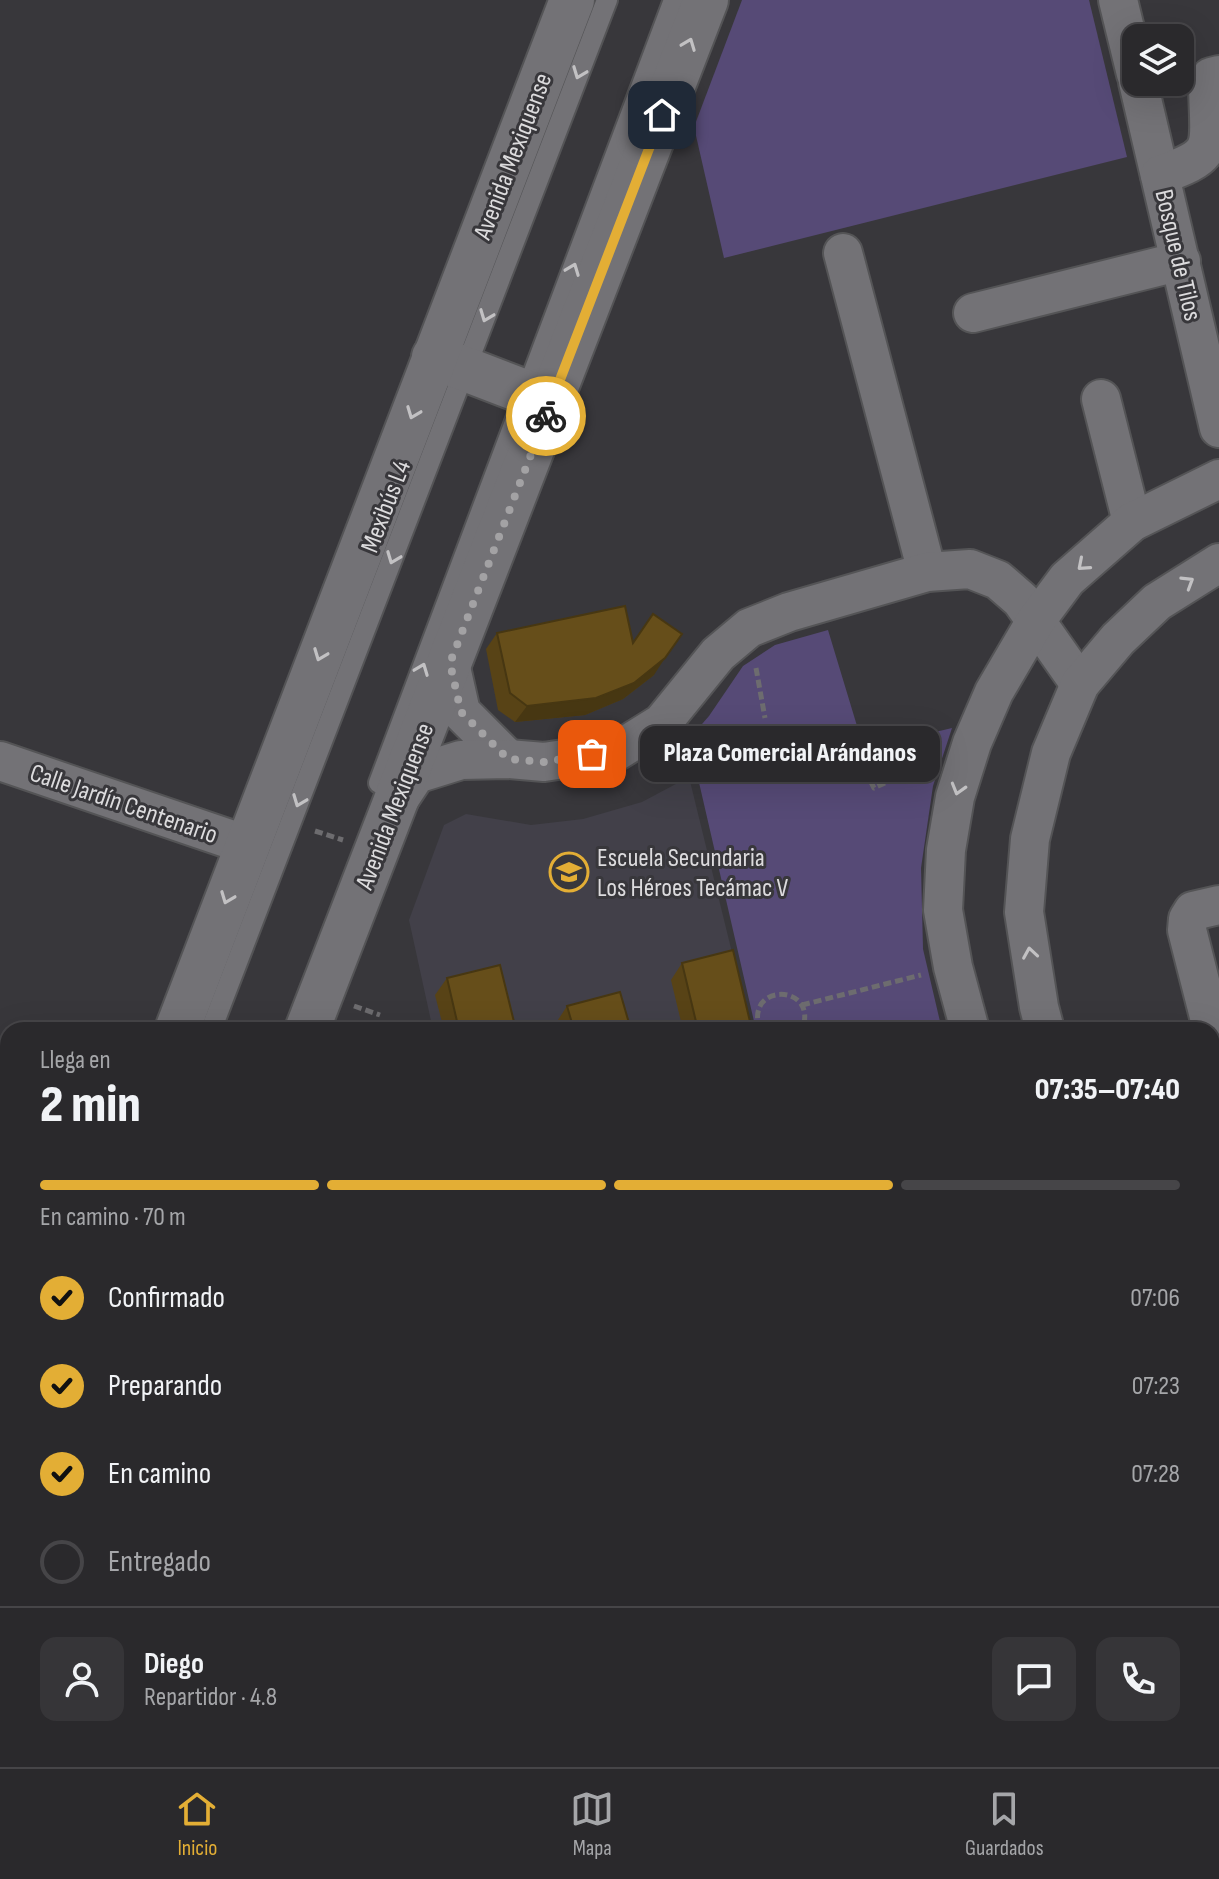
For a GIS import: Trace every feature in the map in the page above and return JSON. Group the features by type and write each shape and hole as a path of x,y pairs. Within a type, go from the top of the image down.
{"main road":[{"name":"Avenida Mexiquense","path":"180,1022 247,845 450,363 572,0"},
{"name":"Avenida Mexiquense","path":"310,1022 450,663 539,397 706,0"},
{"path":"450,363 539,397"}],"street":[{"path":"1118,0 1124,24"},
{"path":"1160,175 1211,159 1217,151 1218,140 1208,85 1211,77 1219,75"},
{"name":"Bosque de Tilos","path":"1141,96 1219,428"},
{"path":"843,253 927,572"},
{"path":"973,313 1181,261"},
{"path":"1101,399 1132,522"},
{"path":"968,1022 953,967 943,910 946,850 955,797 972,743 994,692 1035,622 1067,579 1132,522 1219,479"},
{"path":"1043,1022 1024,912 1030,839 1051,753 1080,684 1118,639 1157,602 1219,563"},
{"path":"392,810 416,774 461,760 544,762 617,751 662,723 718,654 749,628 789,612 927,572 970,569 998,580 1021,600 1080,684"},
{"path":"450,663 461,712 508,759"},
{"name":"Calle Jardín Centenario","path":"0,761 247,845"},
{"path":"1215,1022 1212,998 1187,930 1193,911 1219,905"}],"lane":[{"name":"Mexibús L4","path":"214,1022 291,823 450,363 607,0"},
{"path":"356,844 539,397 674,0"}],"path":[{"path":"749,628 765,718"},
{"path":"843,742 859,759 874,788 972,743"},
{"path":"291,823 356,844"},
{"path":"802,1005 953,967"},
{"path":"758,1022 757,1014 772,995 789,995 802,1005 805,1022"}],"shaded area":[{"path":"742,0 1089,0 1127,157 724,258 694,127"},
{"path":"828,630 864,749 952,728 933,786 921,868 923,949 940,1022 754,1022 689,739 709,716 743,666 775,645"},
{"name":"Escuela Secundaria Los Héroes Tecámac V","path":"689,777 749,1022 431,1022 409,920 444,825 466,814 531,825 583,819 642,802"}],"building":[{"path":"625,606 633,643 653,614 682,634 665,658 634,683 596,698 527,706 510,693 497,633"},
{"path":"733,950 750,1022 696,1022 682,963"},
{"path":"500,965 514,1022 457,1022 447,978"},
{"path":"620,992 629,1022 572,1022 567,1006"}],"way so far":[{"path":"546,416 450,663 461,712 508,759 544,762 592,754"}],"place":[{"name":"Plaza Comercial Arándanos","path":"592,754"},
{"name":"Escuela Secundaria Los Héroes Tecámac V","path":"569,872"}],"route":[{"path":"546,416 662,115"}]}
